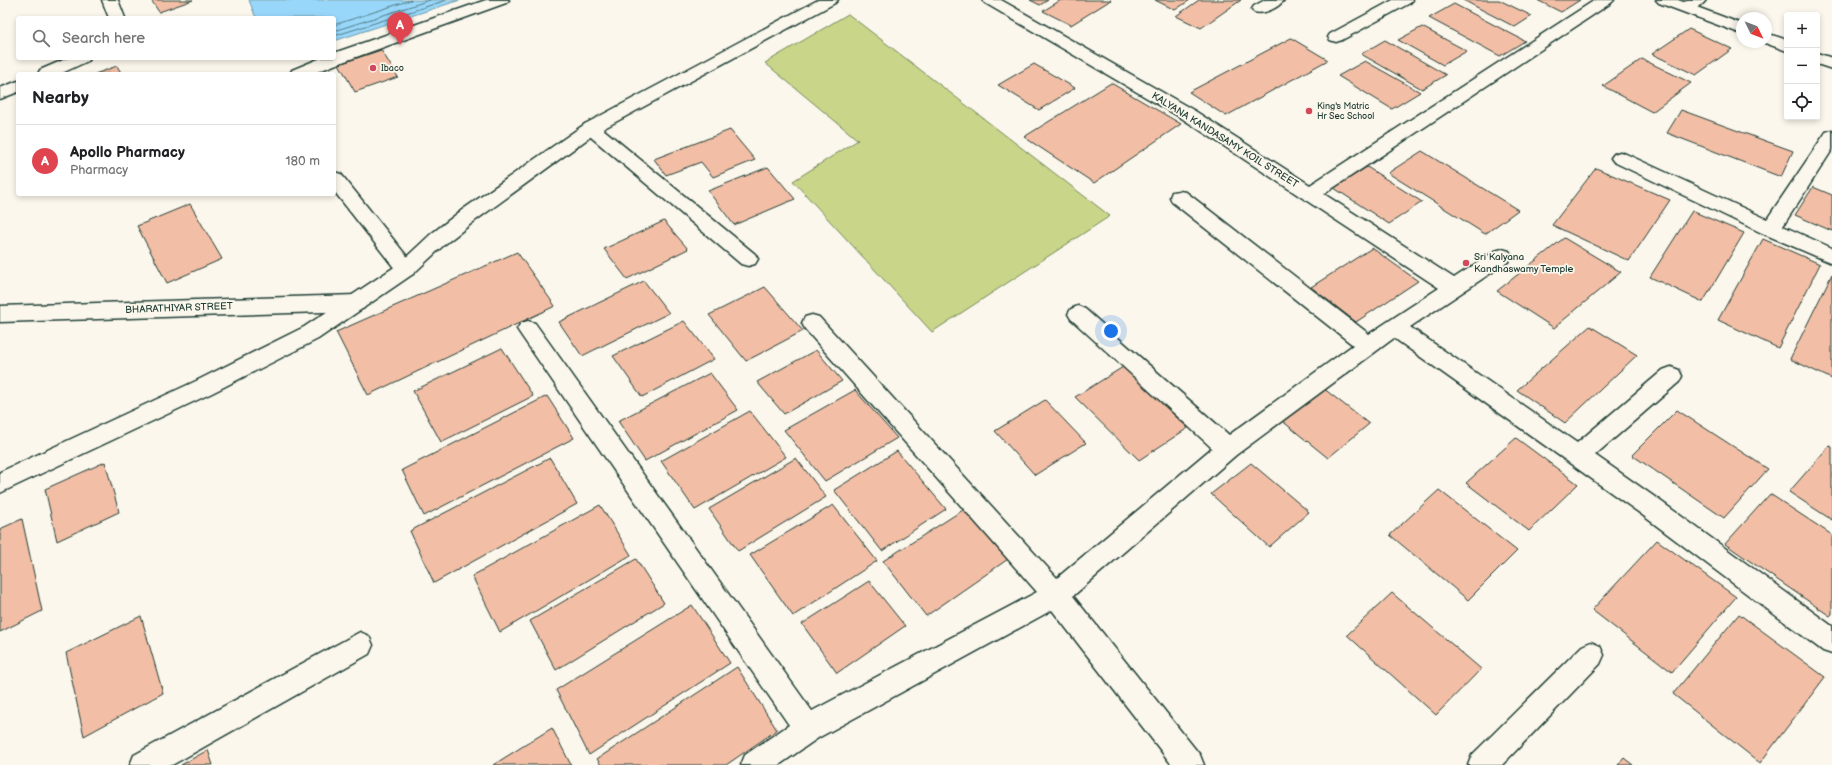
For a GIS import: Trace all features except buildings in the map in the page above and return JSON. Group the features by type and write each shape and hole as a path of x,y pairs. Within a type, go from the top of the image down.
{"street":[{"path":"110,0 116,16"},
{"path":"336,58 501,0"},
{"path":"0,483 93,438 211,384 311,333 406,269 438,239 469,215 591,128 830,0"},
{"name":"KALYANA KANDASAMY KOIL STREET","path":"990,0 1189,115 1455,288"},
{"path":"1260,9 1276,0"},
{"path":"1336,37 1405,0"},
{"path":"1310,194 1606,0"},
{"path":"1664,0 1692,3 1736,25"},
{"path":"1772,40 1784,45"},
{"path":"1820,59 1832,64"},
{"path":"50,72 78,60"},
{"path":"303,72 331,60"},
{"path":"0,94 16,87"},
{"path":"591,128 748,259"},
{"path":"1771,229 1832,136"},
{"path":"1620,158 1832,256"},
{"path":"336,181 406,269"},
{"path":"1179,197 1368,345"},
{"path":"755,765 808,728 1056,595 1228,448 1368,345 1502,256"},
{"name":"BHARATHIYAR STREET","path":"0,314 357,303"},
{"path":"1078,314 1228,448"},
{"path":"812,323 1056,595 1187,764"},
{"path":"1394,328 1650,507 1832,642"},
{"path":"528,330 808,728"},
{"path":"1578,456 1670,376"},
{"path":"144,765 360,645"},
{"path":"1482,765 1591,655"}],"green space":[{"path":"848,14 1110,216 932,332 793,181 858,140 765,63"}],"water":[{"path":"249,0 460,0 336,40 336,16 255,16"}],"place":[{"name":"Apollo Pharmacy","path":"400,45"},
{"name":"Ibaco","path":"373,68"},
{"name":"King's Matric Hr Sec School","path":"1309,111"},
{"name":"Sri Kalyana Kandhaswamy Temple","path":"1466,263"}]}
